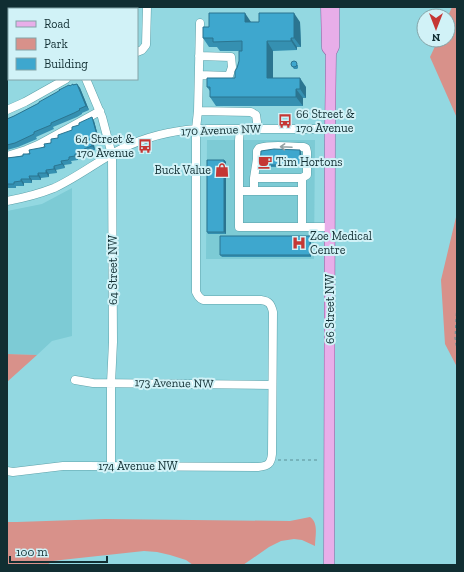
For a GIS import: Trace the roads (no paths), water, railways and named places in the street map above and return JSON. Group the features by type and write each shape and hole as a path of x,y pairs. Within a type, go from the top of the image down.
{"main road":[{"name":"66 Street NW","path":"326,7 327,48 331,53"},
{"name":"66 Street NW","path":"329,565 330,129 331,53 334,47 334,7"}],"street":[{"path":"138,52 145,48 147,41 147,7"},
{"path":"200,23 198,112 196,129 196,292 197,296 207,300 266,300 269,303 273,312 272,385"},
{"path":"199,56 235,57 232,67 234,75 199,75"},
{"path":"7,110 25,102 64,80"},
{"name":"64 Street NW","path":"86,80 100,111 112,154 113,342 110,466"},
{"path":"7,156 38,145 100,111"},
{"path":"198,112 251,112 256,115 258,129"},
{"name":"170 Avenue NW","path":"7,201 54,188 131,144 154,136 181,130 196,129 330,129"},
{"path":"240,129 239,226 330,227"},
{"path":"254,178 302,178 307,175 306,148 283,146 259,148 257,151 254,178 254,191"},
{"path":"302,178 302,227"},
{"path":"239,191 302,191"},
{"name":"173 Avenue NW","path":"75,380 93,383 272,385"},
{"name":"174 Avenue NW","path":"7,471 17,472 63,466 264,466 270,462 272,385"}],"place":[{"name":"66 Street & 170 Avenue","path":"285,121"},
{"name":"64 Street & 170 Avenue","path":"145,146"},
{"name":"Tim Hortons","path":"265,162"},
{"name":"Buck Value","path":"222,170"},
{"name":"Zoe Medical Centre","path":"299,243"}]}
